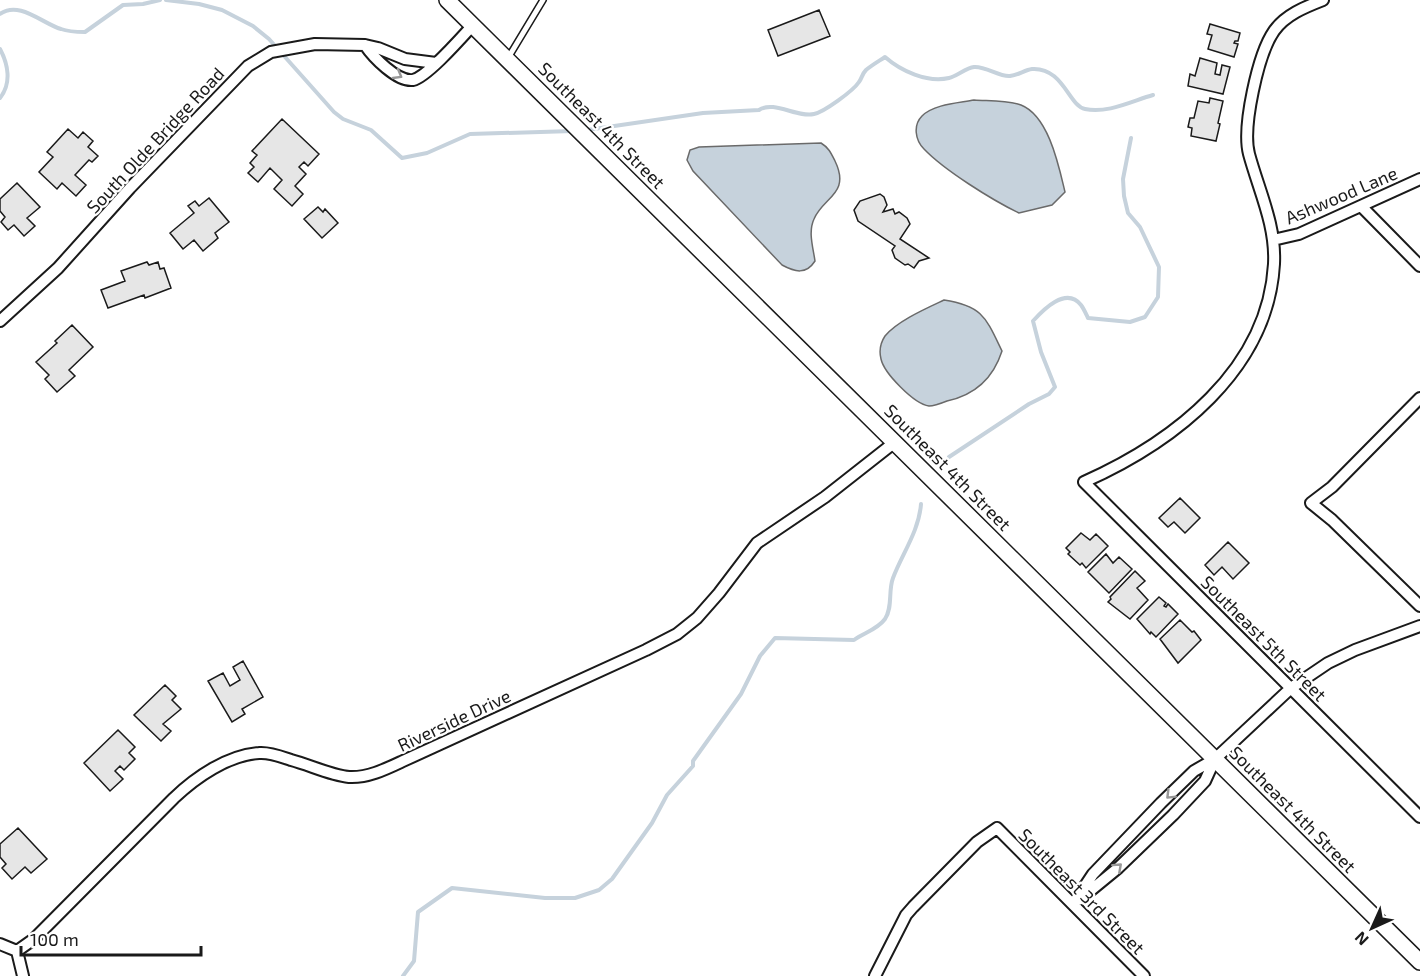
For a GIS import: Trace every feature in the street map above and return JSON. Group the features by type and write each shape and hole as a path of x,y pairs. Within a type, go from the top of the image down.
{"main road":[{"name":"Southeast 4th Street","path":"447,0 1420,962"}],"street":[{"path":"1273,240 1267,209 1249,153 1247,127 1252,96 1264,52 1274,32 1290,16 1323,0"},
{"path":"365,45 379,62 407,80 417,79 473,26"},
{"name":"South Olde Bridge Road","path":"0,321 58,268 130,188 248,66 271,52 315,44 365,45 405,60 436,63"},
{"name":"Ashwood Lane","path":"1273,240 1299,234 1420,179"},
{"path":"1360,206 1420,266"},
{"name":"Southeast 5th Street","path":"1273,240 1274,263 1269,298 1258,332 1237,369 1187,420 1113,469 1084,482 1420,817"},
{"path":"1420,398 1332,487 1311,503 1332,520 1420,606"},
{"name":"Riverside Drive","path":"17,951 34,939 183,789 212,770 229,761 259,753 290,759 350,777 368,775 403,762 646,650 677,634 697,618 762,538 825,497 895,442"},
{"path":"1073,904 1107,858 1194,771 1215,759 1291,688 1328,663 1355,650 1420,626"},
{"path":"1073,904 1118,868 1173,815 1205,781 1215,759"},
{"name":"Southeast 3rd Street","path":"875,976 906,915 970,849 996,828 1144,976"},
{"path":"0,944 17,951 23,976"}],"lane":[{"path":"507,59 543,0"}],"shaded area":[{"path":"974,100 1016,103 1031,111 1039,120 1051,143 1065,192 1052,205 1019,213 982,193 956,175 921,145 916,128 922,116 940,106"},
{"path":"821,143 828,149 835,161 840,181 838,188 818,212 812,224 815,261 808,269 800,271 782,265 693,171 687,160 690,150 699,147"},
{"path":"944,300 967,306 982,315 1002,351 994,370 982,384 966,395 929,406 908,394 888,372 880,356 881,347 882,341 890,330 913,315"}],"building":[{"path":"819,10 830,36 778,56 768,30"},
{"path":"1210,24 1240,33 1238,41 1234,43 1238,44 1234,57 1208,49 1212,35 1207,34"},
{"path":"1200,58 1217,63 1215,74 1220,75 1222,65 1230,67 1223,94 1188,86 1190,74 1195,76"},
{"path":"1210,98 1223,101 1216,141 1191,136 1192,128 1188,127 1190,118 1194,118 1198,101 1209,103"},
{"path":"282,119 319,154 308,166 304,162 299,167 306,174 295,186 303,194 292,206 274,189 282,180 270,168 258,182 248,173 254,167 250,163 257,155 252,151"},
{"path":"68,129 78,138 83,132 93,141 88,147 98,156 92,162 89,160 75,175 86,185 76,196 62,183 57,189 39,172 53,157 47,152"},
{"path":"17,183 40,207 27,218 35,226 24,236 14,225 8,230 1,222 5,217 0,211 0,199"},
{"path":"880,194 887,205 883,212 893,209 895,214 899,212 907,218 910,224 900,239 929,258 919,261 914,268 895,258 892,250 895,246 858,221 854,210 860,201"},
{"path":"209,198 229,222 215,233 218,238 203,251 194,240 183,249 170,233 194,213 188,206 195,201 199,206"},
{"path":"318,207 323,212 325,209 338,223 322,238 304,219"},
{"path":"147,262 149,265 158,262 160,269 164,268 171,288 108,308 101,290 125,281 121,271"},
{"path":"72,325 93,347 69,370 75,376 57,392 45,379 49,375 36,362 57,343 55,341"},
{"path":"1180,498 1200,518 1185,533 1174,522 1168,527 1159,518"},
{"path":"1081,533 1090,540 1096,534 1108,546 1086,568 1068,554 1070,552 1066,548"},
{"path":"1228,542 1249,563 1233,579 1222,567 1214,575 1205,565"},
{"path":"1106,554 1113,563 1119,557 1132,569 1109,593 1088,572"},
{"path":"1135,571 1145,581 1137,588 1148,600 1130,619 1108,602"},
{"path":"1159,597 1166,603 1164,606 1168,604 1178,614 1156,637 1151,632 1150,634 1137,619"},
{"path":"1180,620 1201,640 1178,663 1160,639"},
{"path":"243,661 263,697 242,709 245,714 232,722 208,681 223,673 230,686 240,680 233,667"},
{"path":"165,685 176,696 172,700 181,709 163,724 171,731 161,741 134,715"},
{"path":"118,730 135,747 129,753 135,759 124,770 120,766 115,771 123,779 110,791 84,763"},
{"path":"18,828 47,859 31,873 25,867 12,879 2,868 6,864 0,857 0,844"}],"waterway":[{"path":"0,14 7,10 23,11 61,29 85,32 123,5 160,0"},
{"path":"166,0 199,4 222,10 253,26 269,39 334,112 343,119 371,130 402,158 427,153 470,134 573,131"},
{"path":"0,49 8,73 6,86 0,98"},
{"path":"587,130 703,113 759,110 765,107 800,114 814,114 845,96 856,86 866,70 885,57 906,71 932,79 949,78 974,67 1006,76 1032,69 1043,70 1058,80 1074,101 1085,109 1102,110 1153,95"},
{"path":"949,457 1029,404 1049,394 1055,387 1041,352 1033,321 1049,306 1069,298 1081,305 1088,318 1130,322 1145,317 1158,297 1159,267 1140,227 1128,213 1124,196 1123,179 1131,138"},
{"path":"403,976 414,961 418,912 452,888 545,898 575,898 599,890 612,879 652,823 667,795 693,766 693,761 741,694 760,656 775,638 854,640 878,626 885,619 889,609 893,578 914,533 921,504"}]}
